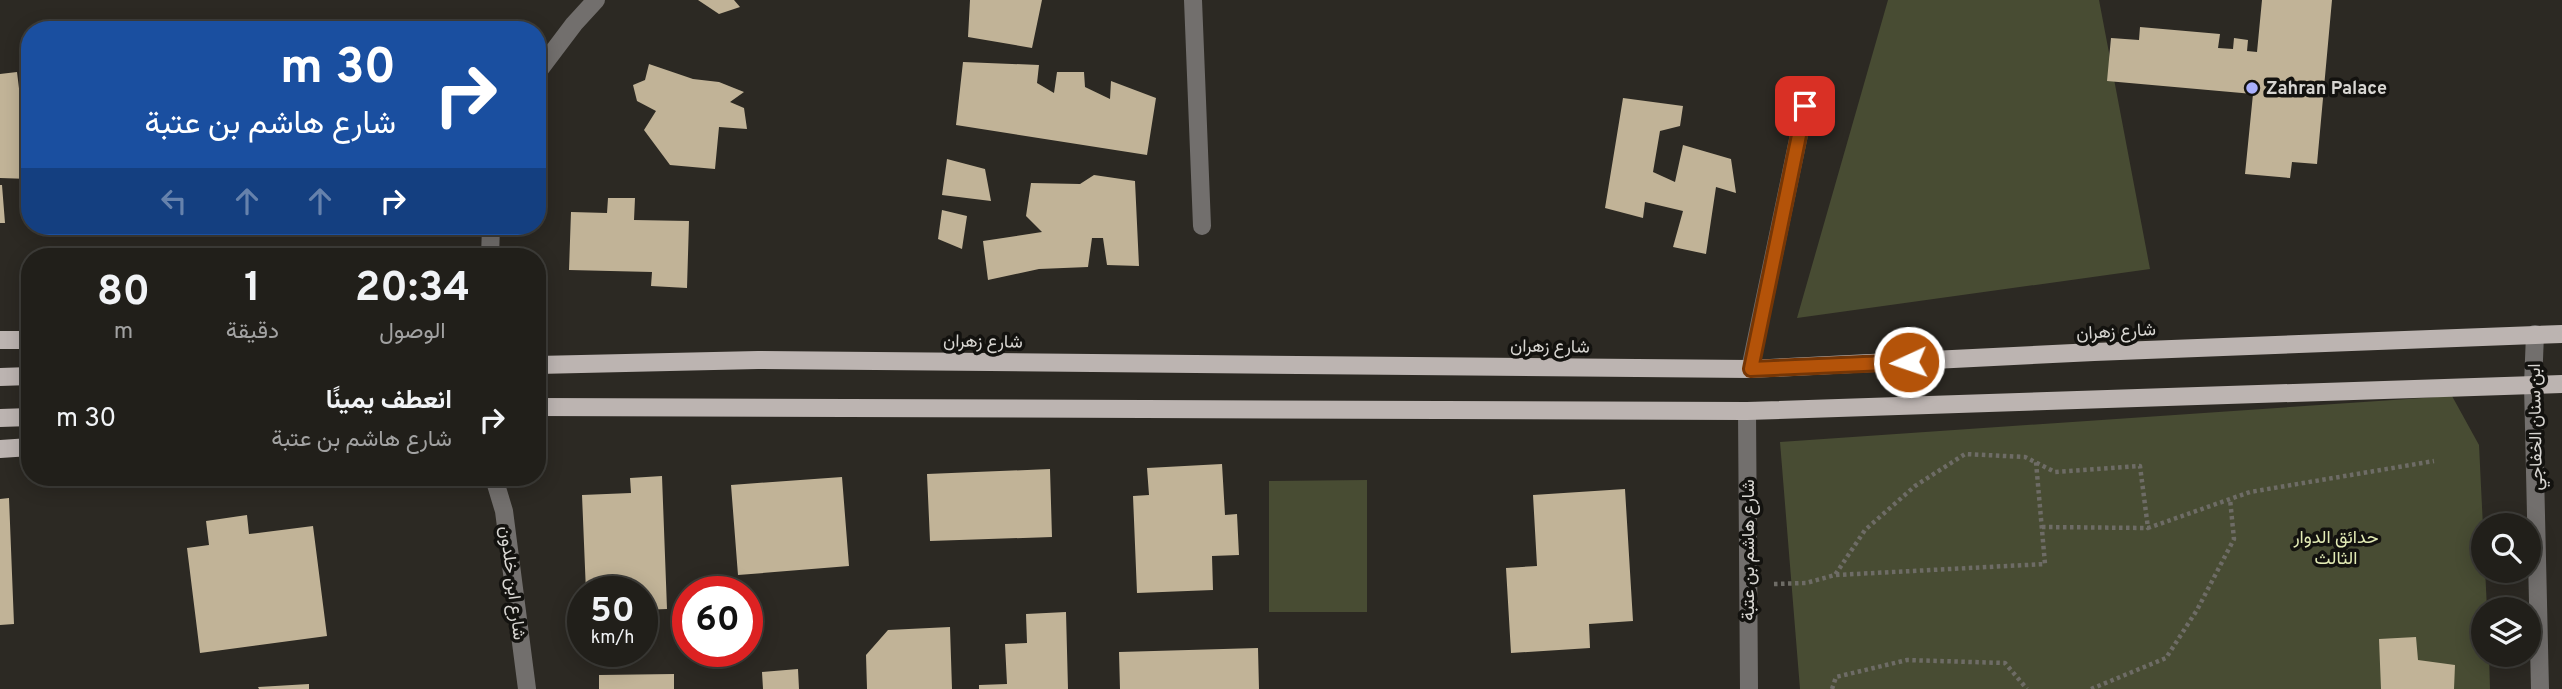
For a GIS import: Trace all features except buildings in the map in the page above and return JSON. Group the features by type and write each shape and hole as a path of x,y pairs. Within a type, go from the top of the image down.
{"main road":[{"name":"شارع زهران","path":"546,365 758,360 1751,369 2562,334"},
{"path":"0,340 21,340"},
{"path":"0,377 21,376"},
{"path":"546,407 1747,411 2562,384"},
{"path":"0,418 21,417"},
{"path":"0,449 21,448"}],"street":[{"path":"546,61 596,0"},
{"path":"1193,0 1202,226"},
{"path":"1751,369 1805,106"},
{"name":"ابن سنان الخفاجي","path":"2535,334 2533,385 2540,689"},
{"name":"شارع هاشم بن عتبة","path":"1747,411 1749,689"},
{"name":"شارع ابن خلدون","path":"496,486 504,510 527,689"}],"path":[{"path":"1835,575 1865,530 1915,486 1965,454 2025,457 2054,472 2140,466 2148,528"},
{"path":"2042,527 2148,528 2250,492 2434,461"},
{"path":"1748,584 1806,583 1835,575 2045,564 2035,462"},
{"path":"2091,689 2166,658 2197,610 2234,539 2230,499"},
{"path":"1832,689 1836,677 1907,660 2005,663 2027,689"}],"green space":[{"path":"1888,0 2099,0 2150,269 1797,318"},
{"name":"حدائق الدوار الثالث","path":"2452,396 2479,445 2482,513 2471,513 2471,583 2486,583 2486,597 2471,597 2471,667 2489,667 2490,689 1800,689 1780,442"},
{"path":"1367,480 1367,612 1269,612 1269,481"}],"place":[{"name":"Zahran Palace","path":"2252,88"}],"route":[{"path":"1805,106 1751,369 1909,362"}]}
